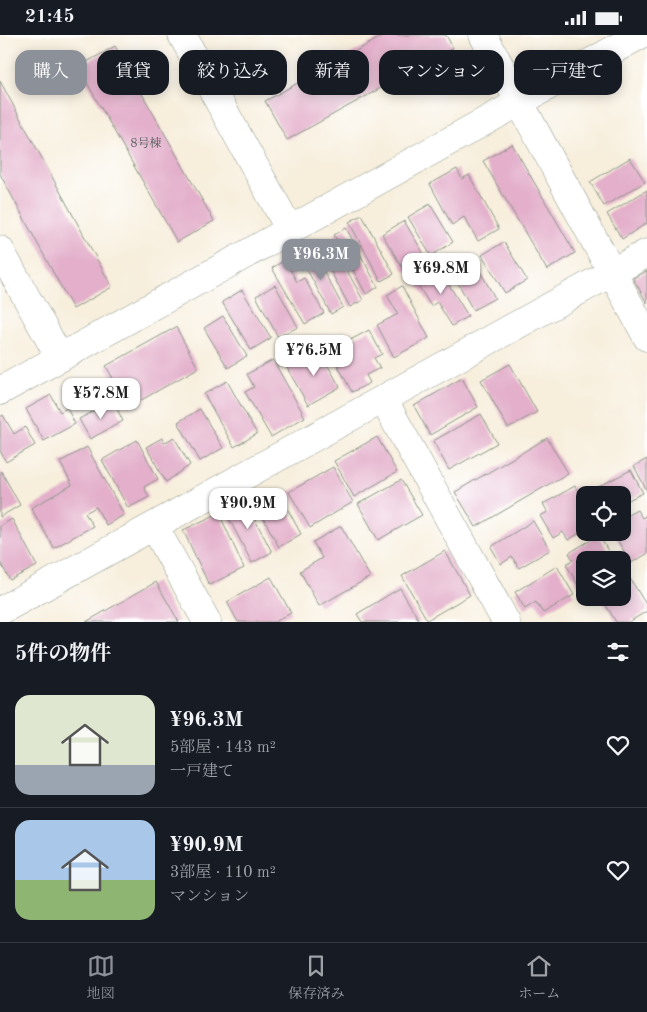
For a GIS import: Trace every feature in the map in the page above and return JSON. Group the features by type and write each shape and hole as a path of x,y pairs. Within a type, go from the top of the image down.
{"street":[{"path":"182,35 290,230"},
{"path":"483,35 647,337"},
{"path":"0,391 640,35"},
{"path":"0,250 60,358"},
{"path":"0,611 647,253"},
{"path":"383,399 506,622"},
{"path":"154,526 207,622"}],"building":[{"path":"385,35 446,35 453,48 449,50 379,50 379,89 369,95 369,50 358,50"},
{"path":"115,46 117,50 108,50"},
{"path":"97,56 97,95 143,95 214,221 177,242 87,83 87,62"},
{"path":"0,81 112,287 73,309 0,174"},
{"path":"297,83 297,95 368,95 287,140 265,101 276,95 287,95 287,89"},
{"path":"512,144 575,253 547,270 483,161"},
{"path":"630,158 645,182 604,206 590,182"},
{"path":"457,169 462,179 469,175 499,229 478,241 464,217 452,225 430,184"},
{"path":"647,190 647,223 622,239 607,214"},
{"path":"430,204 453,242 431,256 408,217"},
{"path":"362,215 394,274 381,281 349,222"},
{"path":"404,221 427,259 405,272 382,234"},
{"path":"346,228 378,287 366,294 334,235"},
{"path":"331,241 363,300 350,307 318,248"},
{"path":"504,242 527,280 505,293 482,255"},
{"path":"311,248 343,307 331,314 299,255"},
{"path":"471,255 495,298 473,310 449,267"},
{"path":"285,260 297,282 304,278 324,313 305,324 272,268"},
{"path":"437,265 468,316 452,326 437,302 431,306 414,279"},
{"path":"647,271 647,303 633,278"},
{"path":"275,285 298,327 278,337 256,296"},
{"path":"402,286 429,338 394,357 377,325 398,314 387,295"},
{"path":"242,290 271,338 251,350 222,302"},
{"path":"223,316 247,356 228,368 204,328"},
{"path":"176,327 198,368 129,407 106,366"},
{"path":"369,330 382,354 374,358 380,368 366,375 370,383 352,392 330,351"},
{"path":"319,350 340,387 308,405 287,368"},
{"path":"273,360 305,417 271,437 245,392 254,387 247,374"},
{"path":"510,364 537,412 508,428 481,380"},
{"path":"462,378 478,407 430,435 414,406"},
{"path":"227,381 257,434 234,447 204,394"},
{"path":"51,395 60,412 67,408 75,424 44,441 26,409"},
{"path":"113,401 123,421 90,439 79,419"},
{"path":"200,409 223,448 200,461 178,422"},
{"path":"481,414 497,443 449,470 433,441"},
{"path":"3,415 14,434 25,427 35,445 6,462 0,451 0,417"},
{"path":"174,437 190,465 166,482 146,447 162,438 164,443"},
{"path":"377,437 397,472 354,497 334,461"},
{"path":"547,438 568,473 476,527 455,492"},
{"path":"137,440 158,479 144,487 149,497 128,508 102,460"},
{"path":"87,447 124,515 106,525 96,507 85,513 93,526 54,548 31,508 72,485 60,462"},
{"path":"647,459 647,491 634,466"},
{"path":"333,467 353,502 310,528 289,492"},
{"path":"631,470 643,493 631,499 631,486 600,486"},
{"path":"0,472 20,505 0,517"},
{"path":"401,480 422,515 378,540 358,504"},
{"path":"575,486 576,535 568,540 563,532 553,538 540,516 548,512 543,504"},
{"path":"278,491 301,534 279,547 255,503"},
{"path":"243,497 272,552 252,563 223,507"},
{"path":"637,510 642,518 647,515 647,554 631,563 631,551 624,551 618,541 631,541 631,513"},
{"path":"219,513 244,568 209,585 183,530"},
{"path":"12,519 37,566 10,580 0,562 0,526"},
{"path":"533,521 550,550 519,568 512,557 501,564 491,547"},
{"path":"341,526 370,577 319,606 300,571 322,558 313,542"},
{"path":"589,541 602,541 608,551 576,551 576,582 566,564 573,560 569,553"},
{"path":"445,551 470,595 427,620 402,576"},
{"path":"557,566 574,595 543,613 536,602 525,609 515,592"},
{"path":"271,577 291,613 275,622 238,622 227,602"},
{"path":"631,580 647,606 647,611 629,622 616,622 606,606 631,606"},
{"path":"156,582 179,622 86,622"},
{"path":"400,588 420,622 362,622 357,614"}]}
